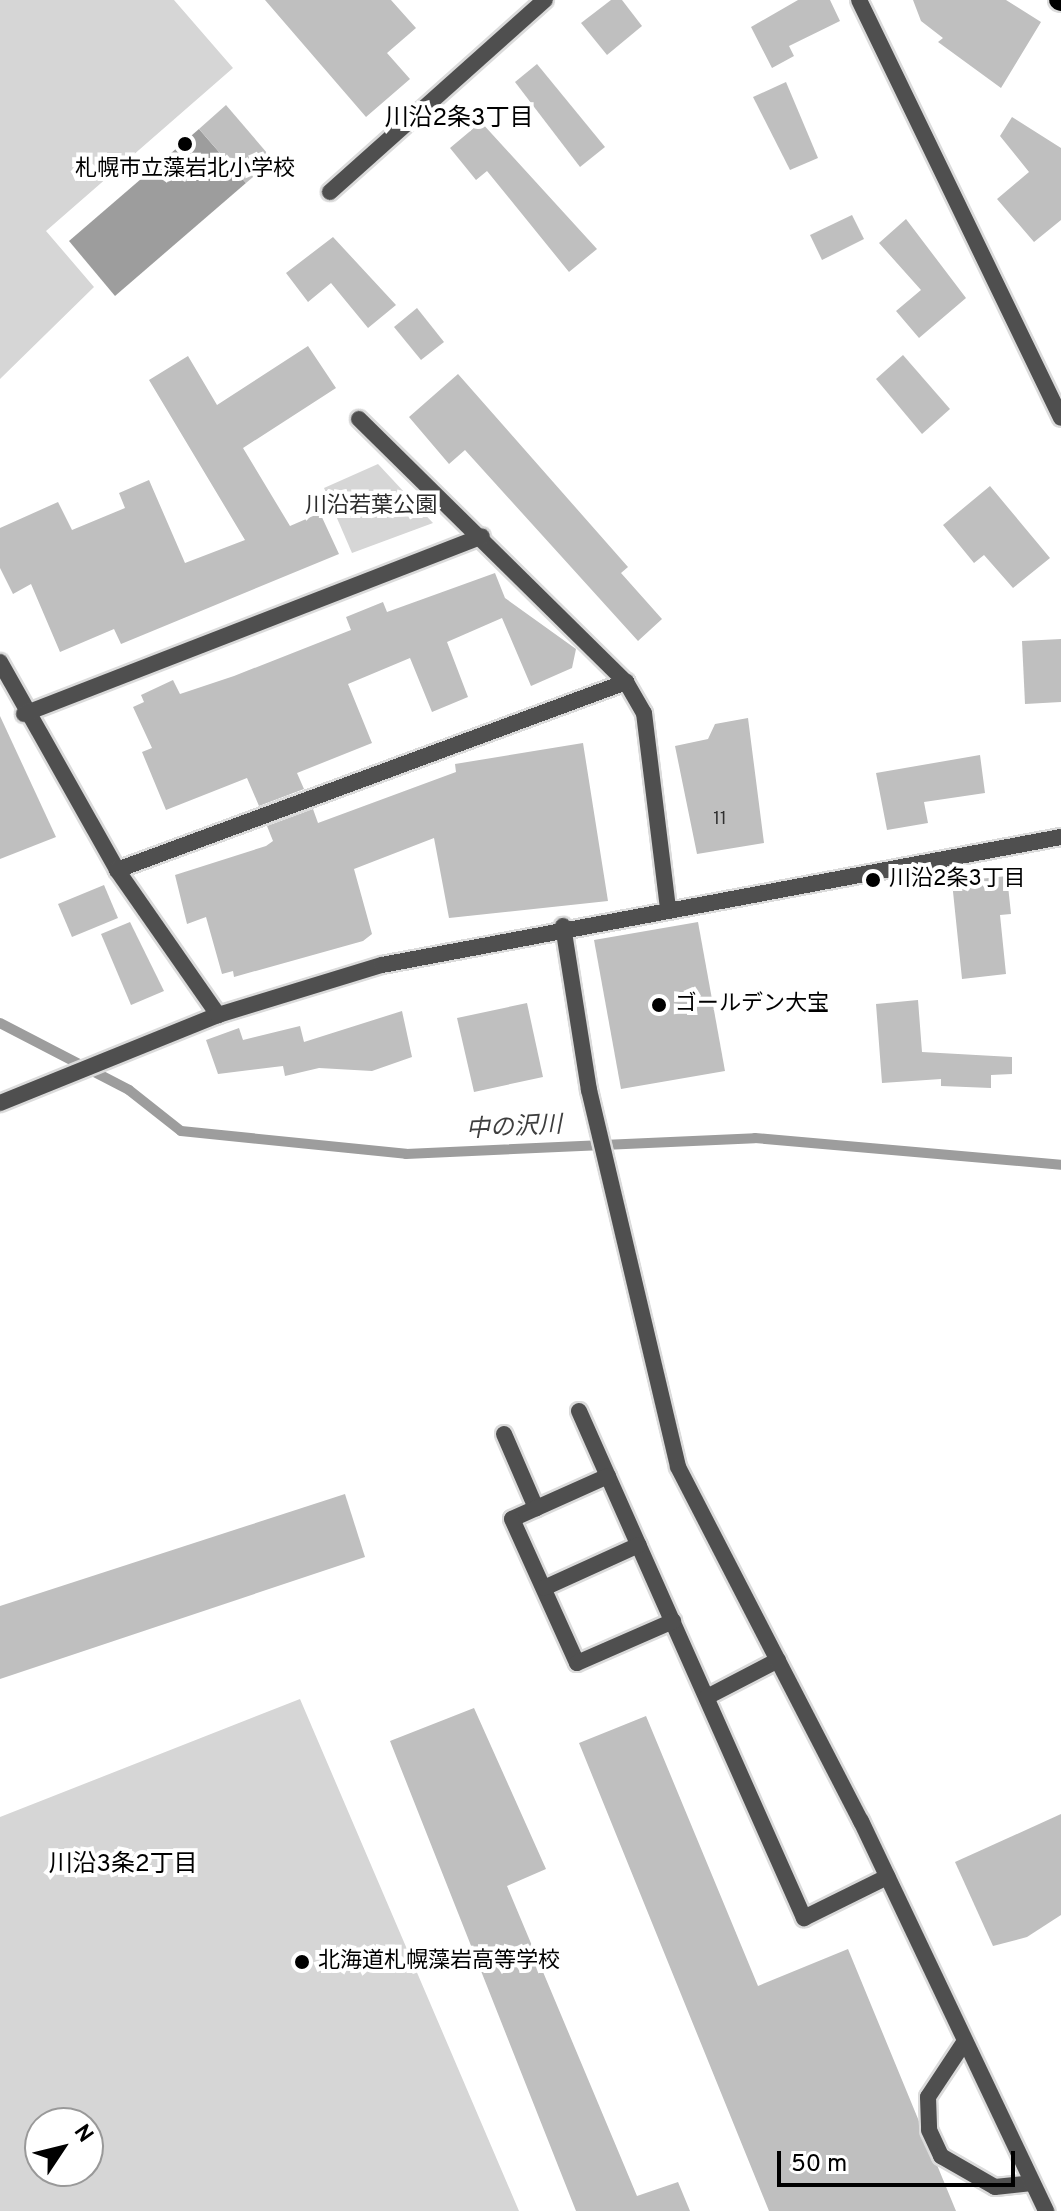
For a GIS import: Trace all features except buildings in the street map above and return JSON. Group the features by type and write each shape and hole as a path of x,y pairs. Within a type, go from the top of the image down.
{"street":[{"path":"330,192 545,0"},
{"path":"859,0 1061,418"},
{"path":"359,419 482,536 626,682 644,713 668,908"},
{"path":"24,714 482,536"},
{"path":"0,662 24,714 117,870 218,1015"},
{"path":"117,870 626,682"},
{"path":"0,1103 218,1015 382,965 563,926 1061,837"},
{"path":"563,926 589,1090 617,1222 678,1467 887,1877 1046,2211"},
{"path":"579,1411 804,1918 887,1877"},
{"path":"504,1434 536,1508"},
{"path":"608,1476 512,1519 577,1663 673,1621"},
{"path":"544,1588 639,1545"},
{"path":"707,1697 778,1660"},
{"path":"965,2041 928,2097 929,2130 941,2156 995,2187 1032,2183"}],"green space":[{"path":"0,0 174,0 233,68 46,231 94,287 0,379"},
{"name":"川沿若葉公園","path":"378,464 433,523 352,553 324,488"},
{"name":"北海道札幌藻岩高等学校","path":"300,1699 519,2211 0,2211 0,1817"}],"shaded area":[{"path":"199,129 246,183 115,296 69,241"}],"waterway":[{"name":"中の沢川","path":"0,1023 129,1090 181,1131 406,1154 755,1138 1061,1165"}],"place":[{"name":"札幌市立藻岩北小学校","path":"185,144"},
{"name":"川沿2条3丁目","path":"873,880"},
{"name":"ゴールデン大宝","path":"659,1005"},
{"name":"北海道札幌藻岩高等学校","path":"302,1962"}],"district":[{"name":"川沿2条3丁目","path":"459,120"},
{"name":"川沿3条2丁目","path":"123,1866"}]}
